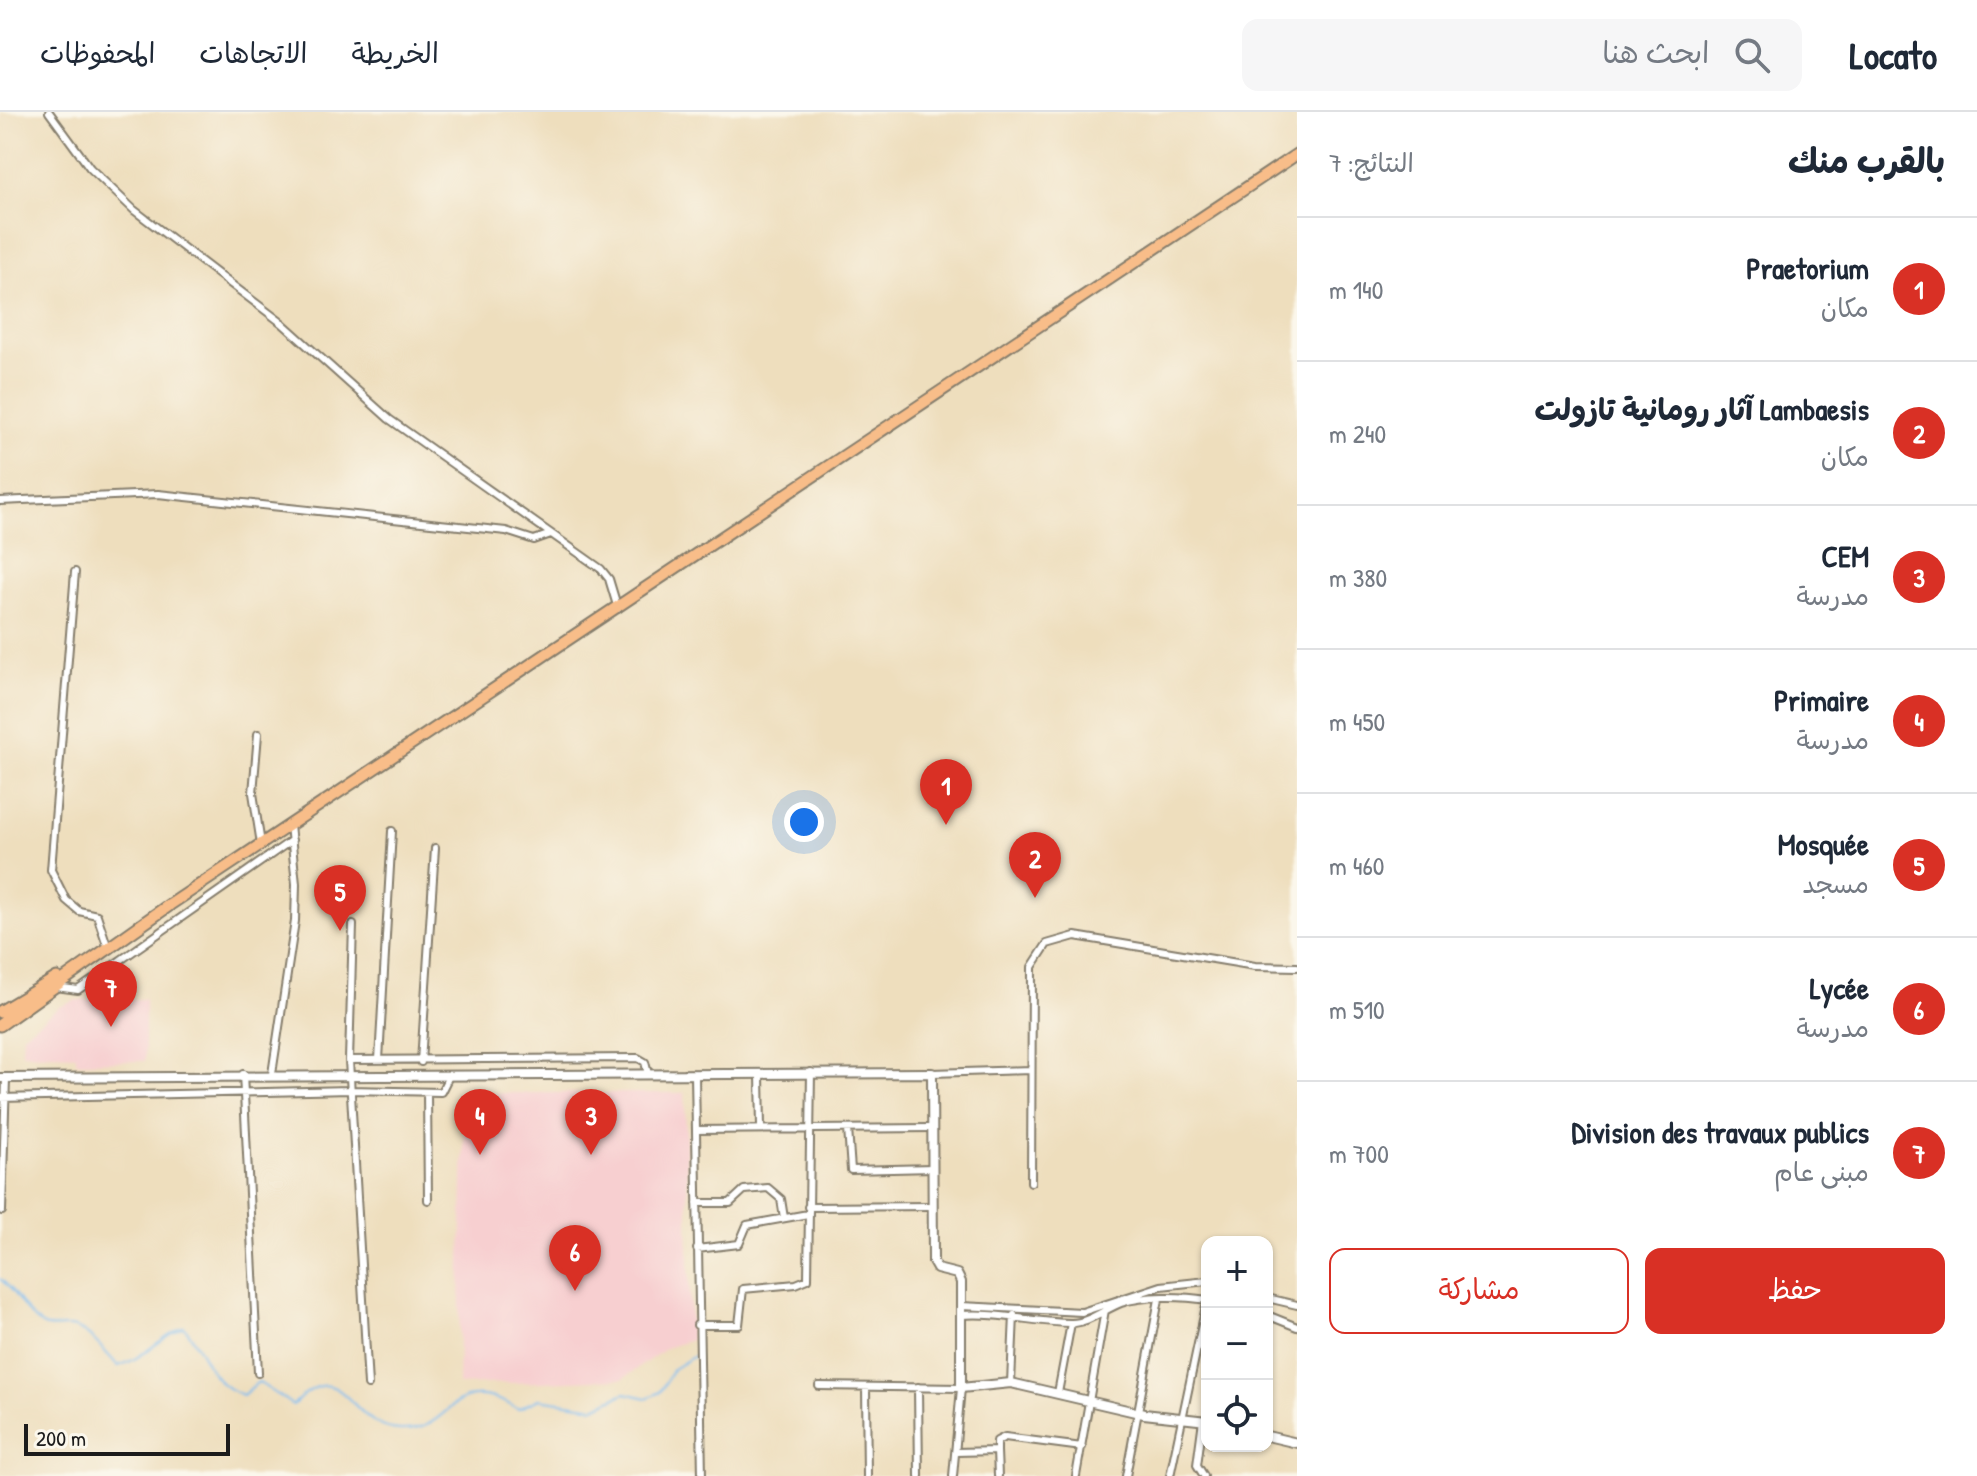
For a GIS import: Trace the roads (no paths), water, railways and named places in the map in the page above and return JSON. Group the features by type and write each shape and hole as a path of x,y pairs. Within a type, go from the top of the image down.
{"highway":[{"path":"0,1012 168,906"},
{"path":"0,1025 168,906"}],"main road":[{"path":"168,906 1297,154"}],"street":[{"path":"49,112 68,133 90,168 134,210 291,330 389,419 606,574 618,609"},
{"path":"0,501 158,494 506,531 530,539 552,534"},
{"path":"75,572 51,870 66,900 79,911 97,915 107,945"},
{"path":"258,734 253,793 261,844"},
{"path":"272,1074 295,921 290,825"},
{"path":"379,1060 392,831"},
{"path":"56,987 74,992 292,840"},
{"path":"421,1062 435,848"},
{"path":"353,925 349,1076 368,1385"},
{"path":"1031,1182 1032,967 1047,944 1075,936 1255,966 1297,967"},
{"path":"349,1060 421,1062 638,1058 645,1062 648,1074"},
{"path":"2,1211 3,1078 1031,1070"},
{"path":"697,1325 741,1323 743,1289 807,1281 811,1072"},
{"path":"932,1073 933,1265 959,1278 961,1310 961,1388 953,1476"},
{"path":"243,1074 258,1373"},
{"path":"695,1074 702,1476"},
{"path":"760,1074 761,1128"},
{"path":"2,1098 350,1090 441,1092 449,1076"},
{"path":"427,1092 428,1200"},
{"path":"696,1130 933,1128"},
{"path":"848,1129 848,1166 851,1170 933,1168"},
{"path":"697,1203 730,1203 744,1190 768,1188 781,1199 784,1218"},
{"path":"697,1249 737,1245 747,1225 808,1211 933,1206"},
{"path":"961,1310 1082,1312 1161,1286 1201,1282"},
{"path":"961,1310 1071,1323 1124,1302 1159,1299 1201,1301"},
{"path":"1126,1476 1159,1299"},
{"path":"1273,1299 1297,1305"},
{"path":"1170,1476 1206,1308"},
{"path":"1076,1476 1105,1310"},
{"path":"1011,1383 1014,1315"},
{"path":"1273,1317 1297,1327"},
{"path":"1058,1393 1071,1323"},
{"path":"819,1386 961,1388 1011,1383 1139,1412 1201,1421"},
{"path":"866,1387 867,1476"},
{"path":"918,1387 919,1476"},
{"path":"998,1476 997,1441 1005,1437 1082,1447"},
{"path":"1273,1437 1297,1443"},
{"path":"1201,1443 1197,1465 1204,1476"},
{"path":"956,1452 997,1451"}],"waterway":[{"path":"0,1279 37,1322 48,1327 71,1327 87,1334 118,1366 184,1327 215,1375 231,1390 243,1395 258,1382 293,1405 310,1390 324,1385 336,1388 368,1418 382,1426 400,1430 418,1428 432,1422 464,1399 477,1396 495,1399 518,1409 539,1399 595,1407 625,1393 647,1398 660,1392 673,1369 694,1356"}],"place":[{"name":"Praetorium","path":"946,825"},
{"name":"Lambaesis آثار رومانية تازولت","path":"1035,898"},
{"name":"Mosquée","path":"340,931"},
{"name":"Division des travaux publics","path":"111,1027"},
{"name":"Primaire","path":"480,1155"},
{"name":"CEM","path":"591,1155"},
{"name":"Lycée","path":"575,1291"}]}
